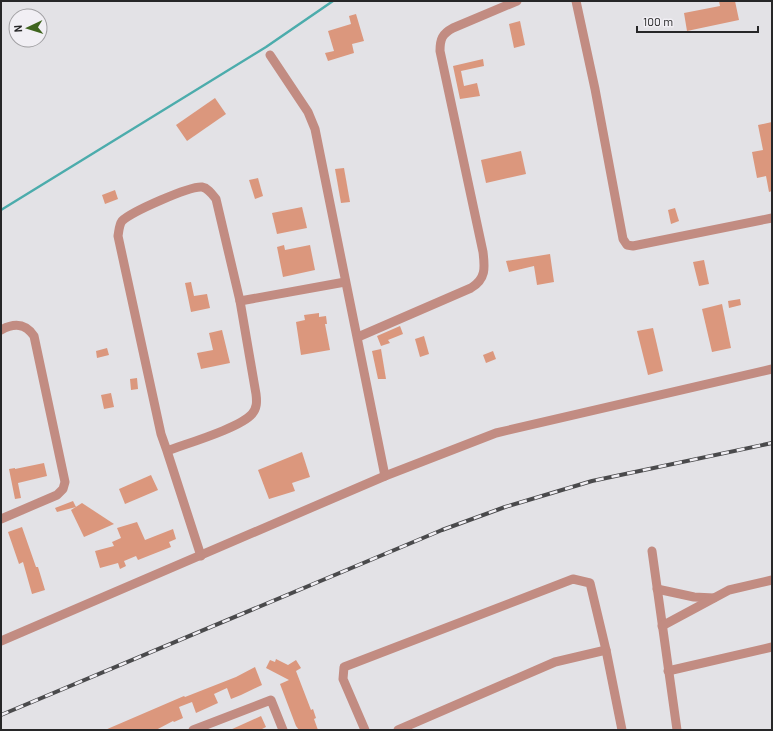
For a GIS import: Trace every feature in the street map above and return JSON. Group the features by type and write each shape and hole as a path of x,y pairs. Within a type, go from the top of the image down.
{"street":[{"path":"358,337 471,288 482,278 485,271 483,252 440,51 440,41 444,34 452,28 517,1"},
{"path":"576,1 595,89 623,239 627,245 633,246 691,236 772,218"},
{"path":"270,55 308,112 315,129 385,476"},
{"path":"166,451 241,422 251,415 257,405 240,301 216,199 210,191 202,187 190,188 133,213 121,223 118,236 166,451 201,556"},
{"path":"240,301 345,282"},
{"path":"1,330 10,325 23,325 29,329 34,336 65,482 63,490 57,495 1,519"},
{"path":"1,641 385,476 496,433 772,369"},
{"path":"652,551 677,730"},
{"path":"365,730 343,679 344,668 573,579 590,583 606,650 622,730"},
{"path":"662,626 729,590 772,580"},
{"path":"657,589 694,598 714,598"},
{"path":"668,670 772,647"},
{"path":"398,730 555,662 606,650"},
{"path":"193,730 208,727 271,700 283,730"}],"building":[{"path":"719,1 735,1 739,20 687,31 684,13 720,6"},
{"path":"356,14 364,41 352,44 354,53 328,61 325,53 334,51 328,31 351,24 349,16"},
{"path":"520,21 525,45 514,48 509,24"},
{"path":"483,59 484,66 461,71 464,86 477,83 480,96 460,99 453,66"},
{"path":"215,98 226,114 187,141 176,125"},
{"path":"772,122 772,191 769,192 766,176 757,178 752,152 763,150 758,125"},
{"path":"521,151 526,174 486,183 481,160"},
{"path":"344,168 350,202 341,203 335,169"},
{"path":"258,178 263,196 255,199 249,180"},
{"path":"115,190 118,199 105,204 102,195"},
{"path":"302,207 307,228 277,234 272,213"},
{"path":"675,208 679,221 671,224 668,210"},
{"path":"284,245 285,250 310,245 315,270 283,277 277,247"},
{"path":"550,254 554,282 537,285 534,266 509,272 506,261"},
{"path":"704,260 709,284 699,286 693,262"},
{"path":"191,282 194,296 207,294 210,308 191,312 185,283"},
{"path":"740,299 741,305 729,308 728,301"},
{"path":"722,304 731,348 712,352 702,309"},
{"path":"319,313 319,317 326,316 327,324 325,324 330,350 301,355 296,322 305,320 304,315"},
{"path":"400,326 403,334 388,340 390,343 381,346 377,336"},
{"path":"653,328 663,371 648,375 637,331"},
{"path":"222,330 230,363 201,369 197,353 213,350 209,333"},
{"path":"424,336 429,354 420,357 415,339"},
{"path":"107,348 109,355 97,358 96,351"},
{"path":"381,349 386,379 378,379 372,351"},
{"path":"493,351 496,359 486,363 483,355"},
{"path":"137,378 138,389 131,390 130,379"},
{"path":"111,393 114,407 104,409 101,395"},
{"path":"302,452 310,477 292,483 295,491 269,499 258,470"},
{"path":"44,463 47,476 18,483 21,498 15,499 9,469"},
{"path":"151,475 158,490 125,504 119,489"},
{"path":"73,501 76,507 57,512 55,508"},
{"path":"82,503 114,524 84,537 71,510"},
{"path":"137,522 145,540 173,529 176,539 169,542 171,547 138,560 136,556 124,561 126,566 120,569 118,563 100,568 95,551 114,546 112,542 121,538 117,528"},
{"path":"22,527 36,567 38,567 45,590 32,594 23,562 19,564 8,532"},
{"path":"276,659 288,665 296,660 301,668 296,671 311,710 313,709 316,718 314,719 318,730 299,730 296,726 280,684 289,680 266,668 270,660 275,662"},
{"path":"255,667 262,685 241,695 231,699 227,688 214,694 218,703 196,713 192,702 179,707 183,718 174,722 173,721 156,730 105,730 184,696 185,697 236,677"},
{"path":"261,716 266,727 260,730 230,730"}],"waterway":[{"path":"1,210 266,47 333,1"}],"railway":[{"path":"1,715 442,530 505,507 592,481 772,443"}]}
